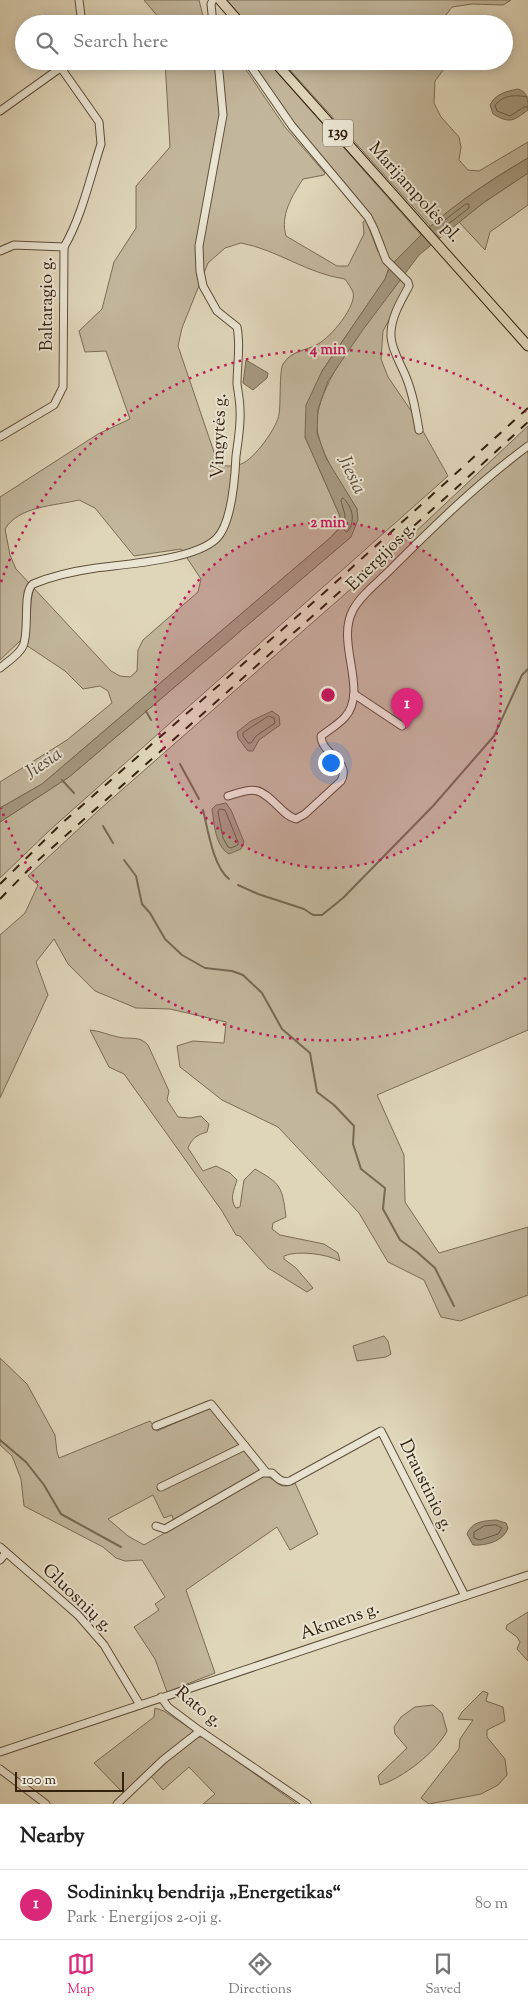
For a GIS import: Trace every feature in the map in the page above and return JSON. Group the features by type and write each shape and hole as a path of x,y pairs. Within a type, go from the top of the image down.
{"main road":[{"path":"220,0 233,15"},
{"name":"Marijampolės pl.","path":"282,70 528,346"}],"street":[{"path":"79,0 81,15"},
{"path":"213,0 211,4 213,15"},
{"path":"0,111 58,70"},
{"name":"Baltaragio g.","path":"0,436 54,405 63,387 64,247 76,221 101,144 102,135 99,122 62,70"},
{"name":"Vingytės g.","path":"0,668 23,646 28,617 28,590 33,584 92,569 192,552 205,547 217,539 223,529 231,505 240,421 237,385 240,338 237,327 217,311 203,286 199,246 223,115 219,70"},
{"path":"253,70 292,126 368,218 386,260 405,278 409,286 398,307 393,322 392,337 395,351 410,390 419,430"},
{"path":"0,251 14,245 64,247"},
{"name":"Energijos g.","path":"228,796 256,790 267,795 292,818 296,819 305,814 341,781 344,777 342,766 323,745 321,736 346,716 353,701 354,694 346,630 353,608 397,562 460,503 499,468 528,446"},
{"path":"354,694 402,726"},
{"path":"156,1426 211,1404 266,1472 165,1529 156,1526"},
{"name":"Draustinio g.","path":"266,1472 272,1473 279,1480 285,1482 381,1431 465,1596"},
{"path":"161,1486 245,1446"},
{"name":"Gluosnių g.","path":"0,1547 78,1615 104,1645 140,1705"},
{"path":"0,1560 6,1553"},
{"name":"Akmens g.","path":"161,1697 528,1575"},
{"name":"Rato g.","path":"0,1752 161,1697 168,1707 200,1731 307,1804"},
{"path":"118,1804 163,1760 200,1731"},
{"path":"0,1769 46,1804"}],"shaded area":[{"path":"144,0 199,0 203,15 156,15"},
{"path":"226,0 511,0 503,5 472,4 452,7 446,15 240,15"},
{"path":"166,70 246,70 285,127 325,173 324,175 303,179 299,185 286,213 286,236 337,266 348,266 364,234 363,222 366,220 378,252 385,249 381,236 372,220 295,125 258,70 275,70 421,235 389,267 385,279 322,371 305,437 340,516 339,528 330,538 42,784 0,808 0,782 67,740 112,703 108,691 100,686 83,689 65,671 20,641 0,660 0,497 98,434 130,419 106,351 85,352 79,331 102,309 114,262 136,228 136,186 170,147","holes":["241,243 255,246 318,272 345,279 353,292 353,298 347,313 330,335 318,344 299,351 283,364 278,419 264,442 252,456 238,465 226,466 216,458 178,346 182,328 208,263 225,248","79,500 95,508 134,556 181,549 201,579 198,592 143,640 138,650 137,671 130,677 120,676 111,671 16,569 10,555 5,529 11,521 28,511"]},
{"path":"290,70 443,70 435,81 434,103 441,117 459,137 461,147 459,160 468,170 479,171 528,142 528,158 477,190 431,227"},
{"path":"528,173 528,205 490,232 485,250 459,222 483,203"},
{"path":"401,279 406,289 383,331 381,359 388,377 414,415 448,476 51,829 0,878 0,822 69,777 351,537 357,509 334,473 325,454 318,434 317,416 323,396 346,353"},
{"path":"528,426 528,1030 377,1095 404,1155 405,1202 439,1253 528,1227 528,1295 460,1321 441,1317 424,1280 388,1262 359,1213 278,1127 222,1100 180,1067 177,1046 193,1041 224,1043 226,1022 170,1009 136,1008 95,991 68,964 54,939 36,962 48,995 0,1098 0,935 25,913 38,885 28,876 99,810 410,537"},
{"path":"90,1030 122,1038 138,1039 148,1045 169,1091 167,1100 178,1117 190,1118 201,1116 209,1124 207,1132 195,1137 188,1148 203,1171 216,1166 230,1173 237,1180 232,1198 236,1208 240,1207 244,1180 255,1169 270,1178 279,1187 283,1199 286,1217 273,1223 272,1229 280,1235 324,1244 338,1253 340,1261 328,1256 312,1254 296,1253 284,1256 284,1259 296,1268 313,1288 307,1292 268,1268 240,1236 236,1235 222,1211 124,1074 109,1067"},
{"path":"384,1336 388,1341 391,1354 386,1357 357,1361 353,1346"},
{"path":"0,1358 27,1384 55,1435 59,1458 150,1421 157,1431 210,1408 262,1470 174,1522 172,1515 164,1518 153,1495 108,1519 128,1536 144,1545 264,1476 285,1486 295,1483 318,1534 290,1550 277,1527 186,1590 215,1673 167,1692 155,1659 134,1627 159,1610 155,1604 165,1597 142,1560 125,1561 116,1558 103,1547 24,1506 21,1479 12,1456 0,1445"},
{"path":"528,1612 528,1661 517,1649 520,1642 517,1637 506,1629 507,1625"},
{"path":"483,1691 488,1693 486,1701 503,1707 505,1721 487,1730 487,1737 505,1759 507,1775 498,1785 481,1794 429,1804 421,1798 459,1749 460,1739 473,1720 458,1719 462,1712"},
{"path":"433,1705 442,1713 447,1731 442,1739 418,1763 399,1777 380,1785 378,1776 407,1748 395,1734 394,1727 401,1717 415,1707"},
{"path":"155,1708 164,1711 194,1731 124,1794 94,1763 154,1717"},
{"path":"198,1737 203,1737 297,1804 203,1804 215,1794 189,1767 163,1790 150,1775"}],"water":[{"path":"518,89 526,94 528,110 511,120 493,114 490,105 495,98 506,92"},
{"path":"528,158 528,173 483,203 419,255 362,331 328,381 318,409 317,433 326,458 357,509 358,520 351,537 69,777 0,822 0,808 42,784 339,529 340,516 305,437 306,405 322,371 385,279 392,264 423,233 451,209 481,187"},
{"path":"246,360 268,373 267,378 253,390 243,383"},
{"path":"272,711 279,716 280,725 259,740 253,751 248,751 238,738 237,732 251,721"},
{"path":"226,803 231,810 244,842 241,849 229,854 218,840 212,809 216,805"},
{"path":"496,1520 506,1523 508,1528 506,1533 494,1542 473,1545 467,1534 472,1526 479,1522"}],"waterway":[{"path":"238,885 258,894 304,909 313,915 322,915 343,898 433,806 494,736 522,675 528,669"},
{"path":"146,711 151,720"},
{"path":"180,764 199,799"},
{"path":"62,780 74,793"},
{"path":"203,810 215,857 223,873 229,879"},
{"path":"103,826 113,843"},
{"path":"124,860 136,876 142,904 150,913 165,939 182,955 205,968 232,971 243,975 262,993 282,1029 310,1053 317,1092 334,1105 354,1126 353,1144 361,1169 385,1188 383,1209 400,1240 435,1268 454,1306"},
{"path":"0,1440 26,1462 44,1485 61,1514 121,1547"}],"railway":[{"path":"0,884 61,824 326,591 528,408"},
{"path":"0,899 35,863 528,422"}],"place":[{"name":"Sodininkų bendrija „Energetikas“","path":"407,729"}],"water label":[{"name":"Jiesia","path":"351,475"},
{"name":"Jiesia","path":"44,764"}]}
